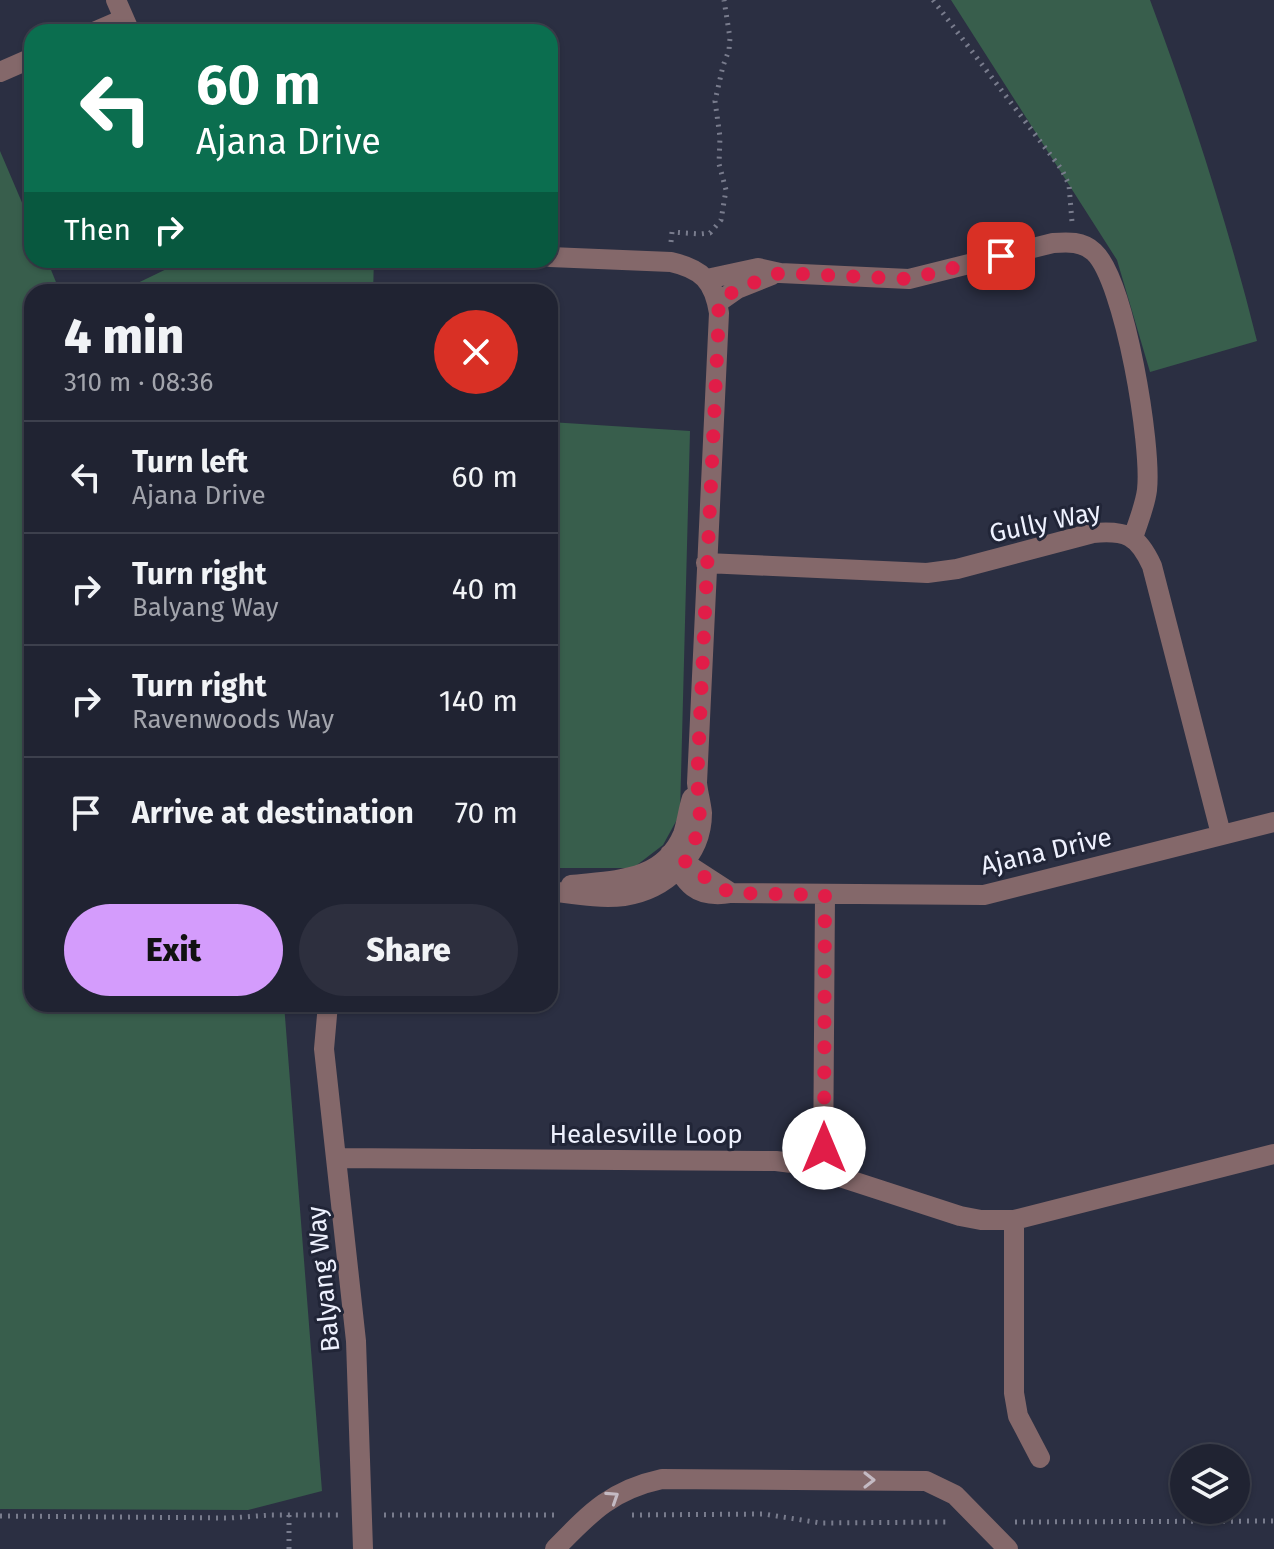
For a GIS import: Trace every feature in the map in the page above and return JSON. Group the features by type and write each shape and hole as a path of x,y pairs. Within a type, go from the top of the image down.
{"street":[{"path":"0,72 24,62"},
{"path":"707,279 758,268 780,273 909,279 1053,243 1072,241 1094,251 1109,275 1137,374 1147,489 1133,538"},
{"path":"558,257 671,262 698,271 707,279 719,313 697,783 678,861 636,877 558,888"},
{"path":"717,303 737,289 780,273"},
{"name":"Gully Way","path":"706,563 927,573 957,569 1093,533 1110,531 1133,538 1145,551 1152,566 1221,834"},
{"name":"Ajana Drive","path":"678,861 731,893 984,895 1274,822"},
{"path":"823,1172 825,895"},
{"name":"Balyang Way","path":"327,1012 324,1049 356,1341 363,1549"},
{"name":"Healesville Loop","path":"336,1158 776,1161 800,1164 960,1216 981,1220 1014,1220 1274,1154"},
{"path":"1014,1220 1014,1393 1018,1416 1040,1458"},
{"path":"555,1549 591,1515 624,1490 662,1479 926,1481 955,1495 1008,1549"}],"path":[{"path":"671,262 672,232 710,233 721,220 726,190 719,164 720,137 715,101 729,50 724,0"},
{"path":"933,0 1062,170 1073,207 1072,241"},
{"path":"0,1516 230,1518 363,1514 764,1514 821,1523 1274,1521"},
{"path":"289,1515 289,1549"}],"green space":[{"path":"951,0 1150,0 1208,169 1257,341 1150,372 1117,260"},
{"path":"0,151 24,207 24,268 50,268 57,284 24,284 24,1012 285,1012 322,1491 248,1510 0,1509"},
{"path":"169,268 374,268 373,284 136,284"},
{"path":"558,423 690,431 680,814 663,845 633,868 558,868"}],"route":[{"path":"824,1148 825,895 731,893 685,862 699,830 702,813 697,783 719,313 717,303 737,289 780,273 909,279 1001,256"}]}
